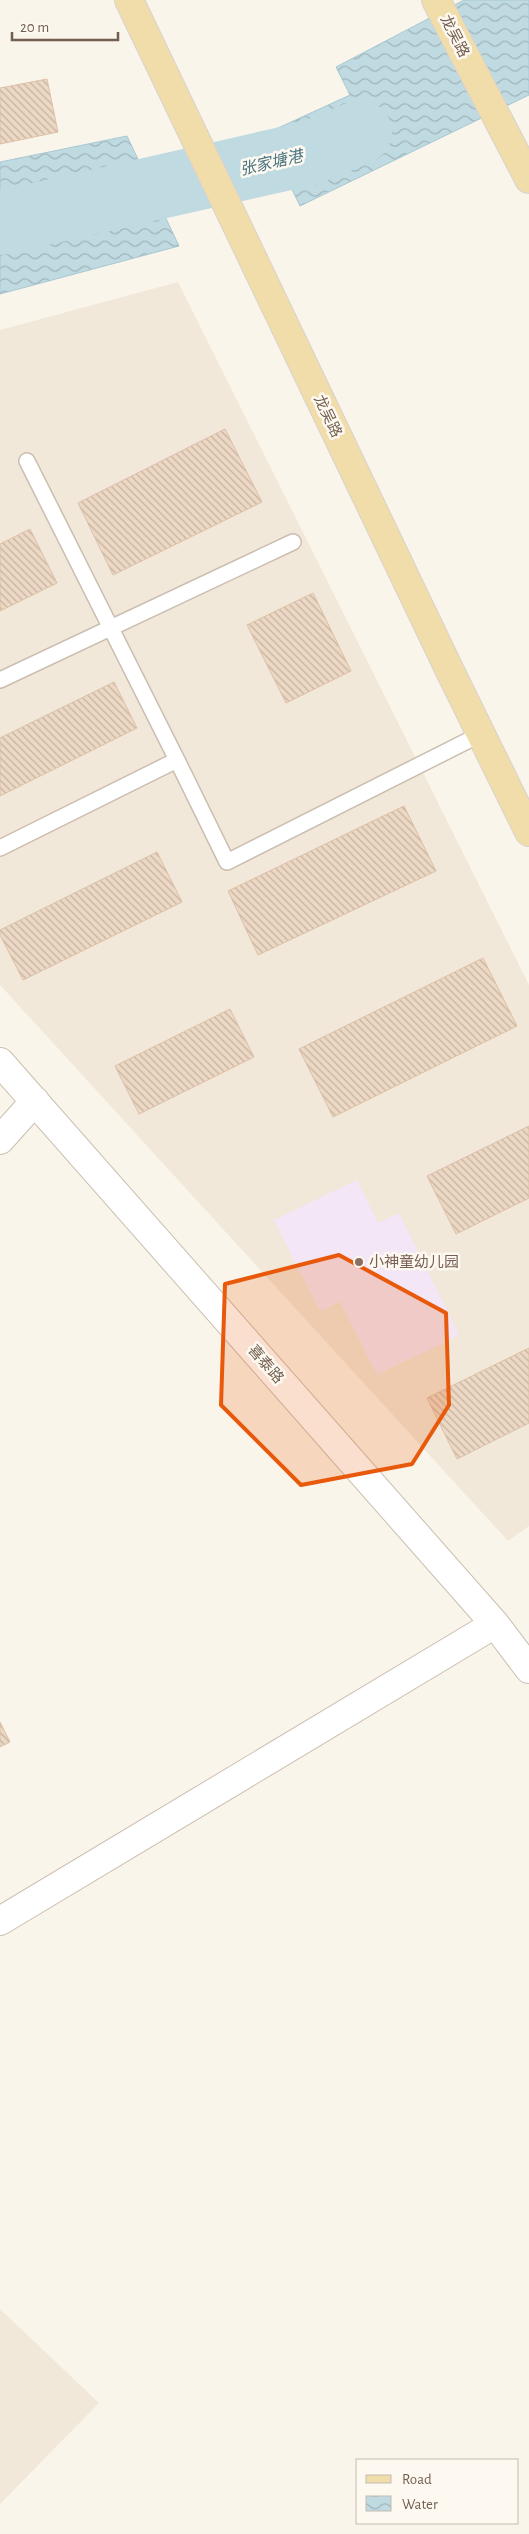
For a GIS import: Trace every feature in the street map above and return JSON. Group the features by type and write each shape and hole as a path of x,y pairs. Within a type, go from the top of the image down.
{"main road":[{"name":"龙吴路","path":"128,0 529,832"},
{"name":"龙吴路","path":"436,0 529,179"}],"street":[{"name":"喜泰路","path":"0,1062 495,1624 529,1669"},
{"path":"0,1140 35,1101"},
{"path":"0,1922 495,1624"}],"lane":[{"path":"27,461 227,862 481,734"},
{"path":"0,680 293,542"},
{"path":"0,848 177,760"}],"highlighted area":[{"path":"339,1255 446,1313 449,1405 412,1464 301,1485 221,1405 225,1284"}],"shaded area":[{"path":"178,282 529,985 529,1526 508,1541 0,985 0,330"},
{"name":"小神童幼儿园","path":"357,1180 378,1223 399,1213 459,1335 377,1375 340,1302 320,1311 274,1220"},
{"path":"0,2309 99,2403 0,2504"}],"water":[{"path":"464,0 529,0 529,95 300,206 265,134 350,95 336,67"},
{"path":"127,136 179,246 0,294 0,162"}],"building":[{"path":"47,79 58,132 0,144 0,88"},
{"path":"225,429 262,502 113,575 78,503"},
{"path":"30,529 57,583 0,611 0,544"},
{"path":"313,593 351,671 286,703 247,625"},
{"path":"114,682 137,728 0,796 0,738"},
{"path":"404,806 436,871 258,955 228,891"},
{"path":"157,852 182,902 23,980 0,935 0,930"},
{"path":"483,958 517,1026 333,1117 299,1049"},
{"path":"230,1009 254,1057 139,1114 115,1066"},
{"path":"529,1126 529,1198 456,1234 427,1176"},
{"path":"529,1348 529,1423 457,1459 427,1398"},
{"path":"0,1722 10,1742 0,1747"}],"waterway":[{"name":"张家塘港","path":"0,223 310,153 360,132"}],"place":[{"name":"小神童幼儿园","path":"359,1262"}]}
